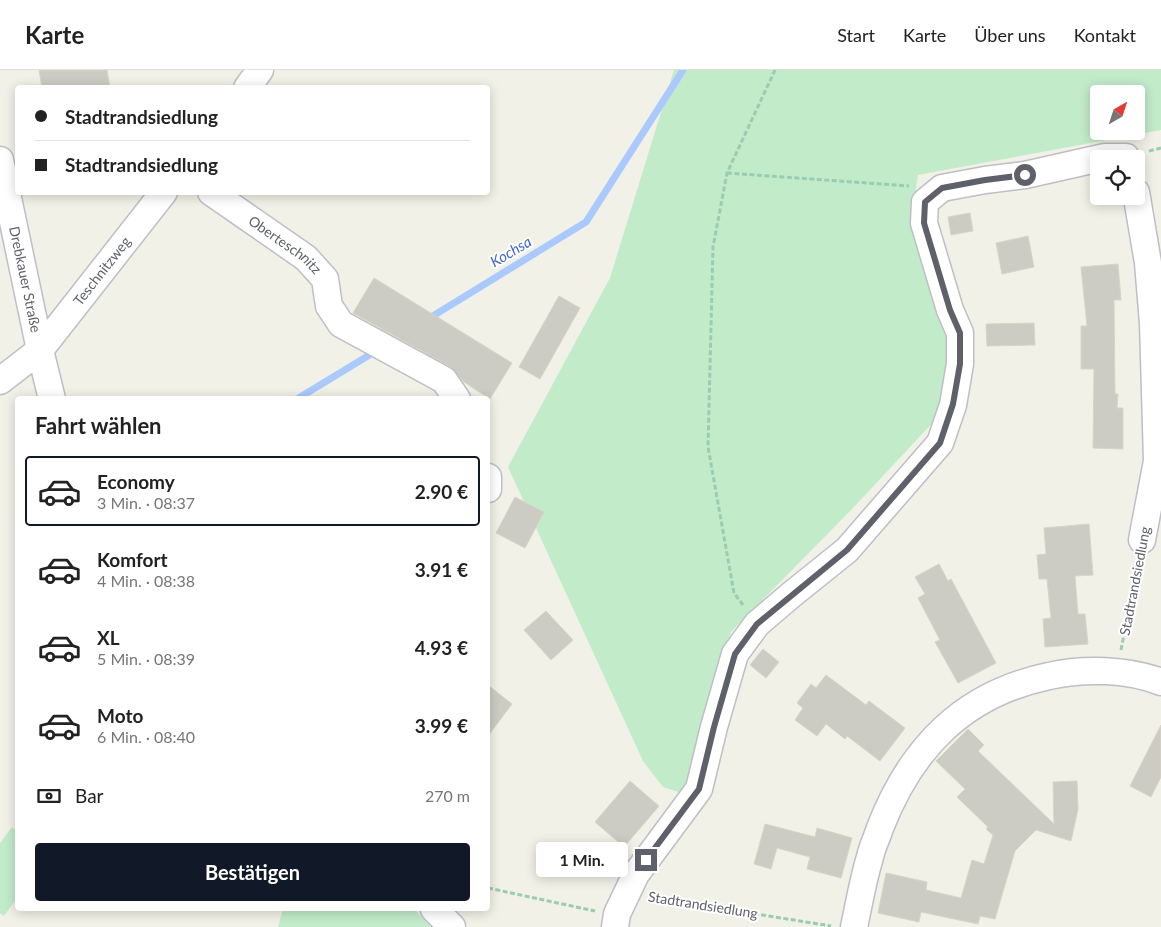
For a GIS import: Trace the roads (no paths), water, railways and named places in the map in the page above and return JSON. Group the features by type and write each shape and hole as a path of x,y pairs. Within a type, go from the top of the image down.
{"street":[{"path":"249,85 260,70"},
{"name":"Drebkauer Straße","path":"0,160 51,396"},
{"name":"Stadtrandsiedlung","path":"620,911 636,874 699,789 735,654 757,624 847,550 940,443 953,404 960,364 960,333 950,310 924,223 925,202 942,188 1025,175 1090,160"},
{"name":"Teschnitzweg","path":"0,381 40,350 162,195"},
{"name":"Oberteschnitz","path":"215,195 306,258 325,279 329,306 341,324 444,380 456,396"},
{"name":"Stadtrandsiedlung","path":"1138,205 1148,263 1153,323 1157,461 1142,540"},
{"path":"854,927 870,856 890,802 910,766 935,738 961,714 1005,689 1033,679 1066,672 1093,670 1117,672 1161,682"},
{"path":"436,911 452,927"}],"waterway":[{"name":"Kochsa","path":"428,319 586,222 683,70"},
{"name":"Kochsa","path":"302,396 376,351"}]}
